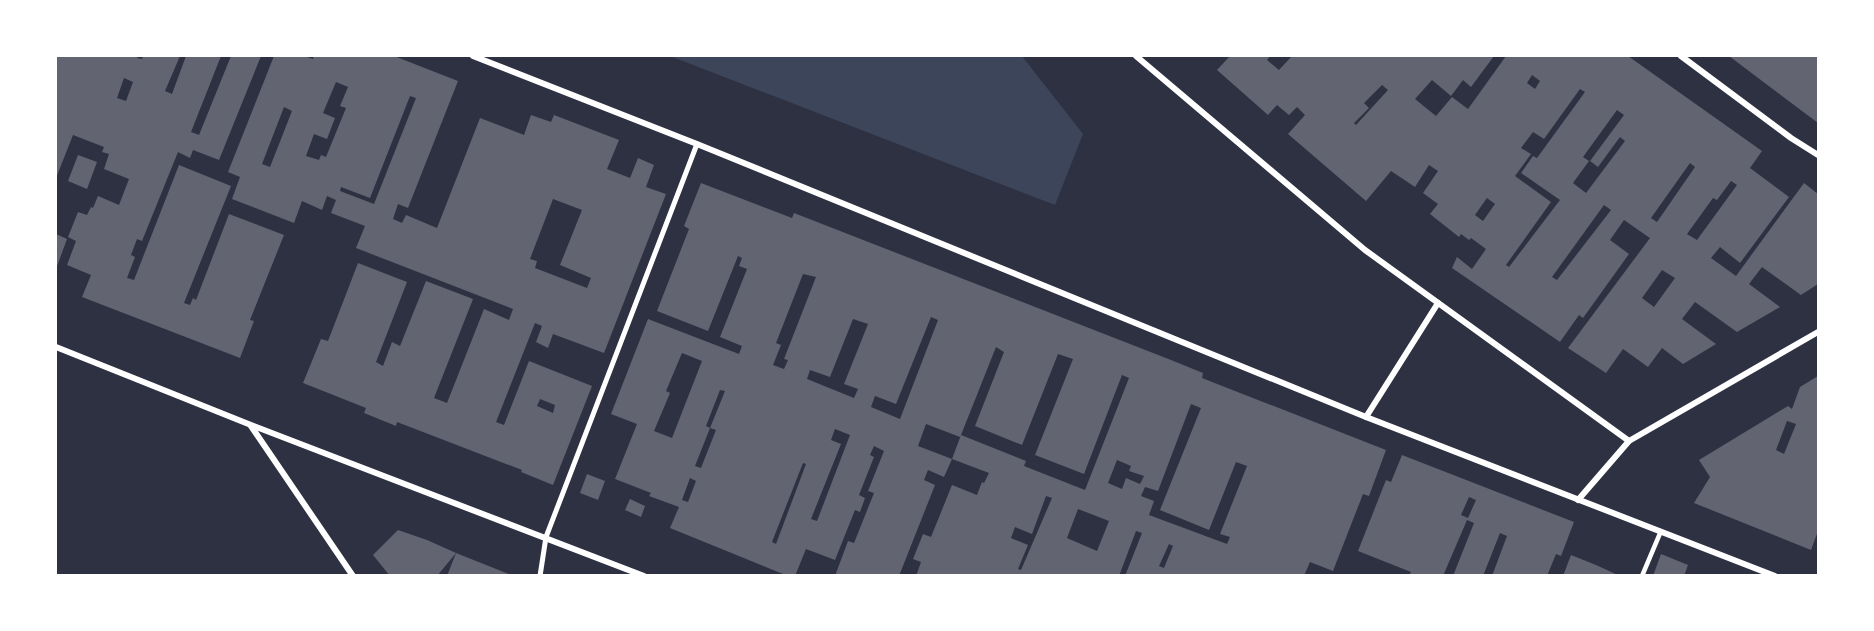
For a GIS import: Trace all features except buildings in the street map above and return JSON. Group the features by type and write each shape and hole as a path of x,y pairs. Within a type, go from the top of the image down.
{"street":[{"path":"473,56 697,144 1366,417 1775,576"},
{"path":"1136,56 1365,250 1629,441"},
{"path":"1681,56 1818,156"},
{"path":"540,576 546,537 697,144"},
{"path":"1366,417 1438,303"},
{"path":"1578,500 1629,441 1818,332"},
{"path":"56,347 250,425 644,576"},
{"path":"250,425 352,576"}],"lane":[{"path":"1642,576 1661,531"}],"shaded area":[{"path":"670,56 1022,56 1083,134 1055,205"}]}
